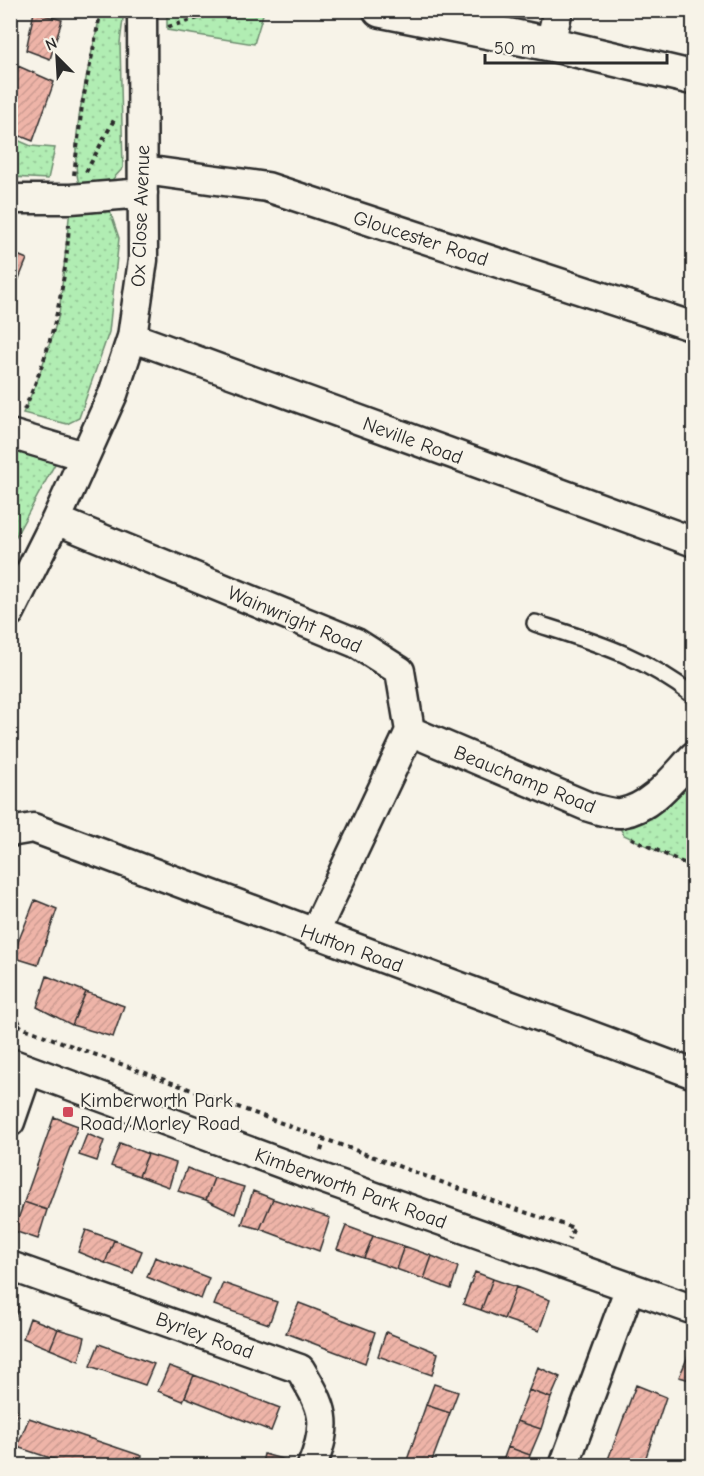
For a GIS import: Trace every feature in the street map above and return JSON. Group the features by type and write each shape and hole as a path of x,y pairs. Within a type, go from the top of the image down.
{"street":[{"path":"380,10 550,44 693,78"},
{"path":"550,44 558,10"},
{"name":"Ox Close Avenue","path":"10,612 56,520 113,394 132,337 143,260 142,22"},
{"name":"Gloucester Road","path":"10,198 71,199 143,182 267,188 693,327"},
{"name":"Neville Road","path":"132,337 693,543"},
{"path":"12,434 84,456"},
{"name":"Wainwright Road","path":"56,520 356,643 400,671 410,731"},
{"path":"314,934 410,731"},
{"name":"Beauchamp Road","path":"410,731 589,807 611,813 621,813 650,800 693,756"},
{"name":"Hutton Road","path":"10,832 33,828 693,1074"},
{"path":"10,1122 20,1067"},
{"name":"Kimberworth Park Road","path":"20,1067 693,1310"},
{"name":"Byrley Road","path":"10,1266 300,1369 322,1404 323,1439 312,1466"},
{"path":"564,1466 630,1287"}],"lane":[{"path":"535,623 635,657 659,670 693,696"}],"path":[{"path":"12,434 38,379 59,315 82,105 101,10"},
{"path":"142,22 225,10"},
{"path":"71,199 122,105 141,95"},
{"path":"611,813 624,835 693,868"},
{"path":"10,1003 20,1024"},
{"path":"10,1020 26,1029 128,1067 512,1208 574,1228 559,1262"}],"green space":[{"path":"101,11 124,11 120,43 123,168 112,180 79,184 76,166 78,122"},
{"path":"167,11 264,11 254,44 167,30"},
{"path":"15,139 31,146 55,148 48,179 11,177 11,155"},
{"path":"71,199 110,211 119,238 109,332 79,418 67,424 23,413 38,379 59,315"},
{"path":"10,441 63,449 11,545 10,545"},
{"path":"693,756 693,868 624,835 611,813"}],"building":[{"path":"34,12 62,20 50,59 26,50"},
{"path":"18,66 54,82 33,141 10,132 10,92"},
{"path":"10,252 27,259 11,298 10,298"},
{"path":"35,900 57,909 38,965 12,957"},
{"path":"47,976 86,992 72,1025 37,1007"},
{"path":"86,992 124,1006 113,1037 72,1025"},
{"path":"54,1117 78,1126 47,1210 24,1202"},
{"path":"87,1134 104,1141 97,1161 79,1155"},
{"path":"120,1143 148,1154 139,1176 111,1166"},
{"path":"148,1154 176,1163 169,1187 139,1176"},
{"path":"187,1168 214,1178 206,1200 178,1191"},
{"path":"214,1178 244,1187 235,1214 206,1200"},
{"path":"253,1191 273,1199 260,1229 242,1224"},
{"path":"273,1199 330,1218 319,1251 260,1229"},
{"path":"24,1202 47,1210 38,1239 14,1231"},
{"path":"346,1226 373,1236 364,1258 337,1249"},
{"path":"86,1230 114,1240 105,1263 78,1252"},
{"path":"373,1236 404,1246 396,1269 364,1258"},
{"path":"114,1240 142,1251 133,1273 105,1263"},
{"path":"404,1246 432,1256 424,1279 396,1269"},
{"path":"432,1256 458,1267 451,1289 424,1279"},
{"path":"155,1257 209,1278 201,1299 147,1277"},
{"path":"475,1272 493,1279 481,1310 463,1304"},
{"path":"493,1279 516,1287 504,1319 481,1310"},
{"path":"223,1283 277,1302 269,1324 214,1305"},
{"path":"516,1287 550,1300 539,1331 504,1319"},
{"path":"299,1303 375,1332 365,1363 286,1333"},
{"path":"10,1304 19,1307 10,1329"},
{"path":"30,1318 58,1329 50,1349 23,1338"},
{"path":"58,1329 85,1337 79,1361 50,1349"},
{"path":"386,1332 438,1353 432,1375 378,1356"},
{"path":"99,1344 154,1364 145,1385 90,1366"},
{"path":"689,1354 694,1355 694,1381 679,1377"},
{"path":"169,1366 194,1375 183,1401 158,1391"},
{"path":"538,1367 560,1377 551,1398 529,1390"},
{"path":"194,1375 280,1408 271,1431 185,1397"},
{"path":"434,1384 458,1392 450,1413 426,1405"},
{"path":"636,1385 666,1397 643,1466 616,1466 607,1462"},
{"path":"529,1390 551,1398 541,1429 517,1421"},
{"path":"426,1405 450,1413 430,1466 420,1466 407,1460"},
{"path":"10,1408 18,1411 11,1433 10,1433"},
{"path":"29,1418 142,1456 139,1466 74,1466 17,1447"},
{"path":"517,1421 541,1429 530,1455 508,1447"},
{"path":"508,1447 530,1455 527,1466 501,1466"},
{"path":"264,1454 289,1461 288,1466 254,1466 255,1463 262,1463"},
{"path":"407,1460 420,1466 405,1466"}],"place":[{"name":"Kimberworth Park Road/Morley Road","path":"68,1112"}]}
